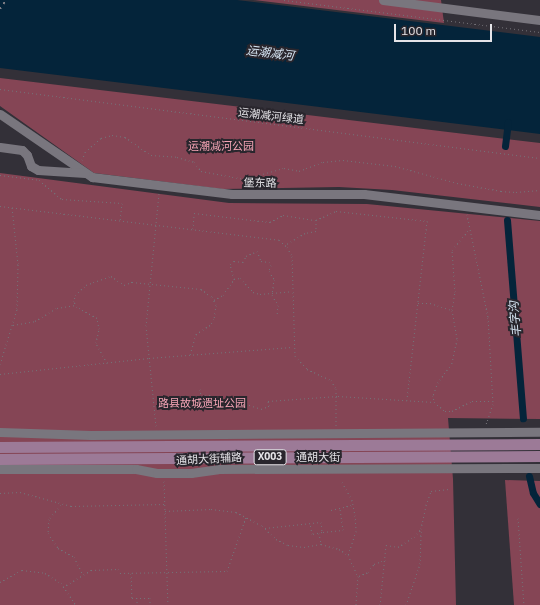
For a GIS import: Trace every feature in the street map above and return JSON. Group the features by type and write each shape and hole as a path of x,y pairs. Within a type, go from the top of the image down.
{"main road":[{"name":"通胡大街","path":"0,447 540,444"},
{"name":"通胡大街","path":"0,460 540,456"}],"street":[{"path":"383,0 540,20"},
{"name":"堡东路","path":"0,114 92,177 232,194 364,194 466,208 540,215"},
{"path":"0,147 22,150 27,154 31,166 38,170 83,171"},
{"path":"0,432 91,435 540,432"},
{"name":"通胡大街辅路","path":"0,469 136,469 157,473 191,473 218,469 540,468"}],"path":[{"path":"284,0 540,32"},
{"name":"运潮减河绿道","path":"0,89 540,158"},
{"path":"83,171 85,152 101,138 112,135 125,137 151,155 177,157 194,162 201,171 244,179 284,168 299,170 323,162 342,160 395,166 458,183 501,191 516,192 540,190"},
{"path":"0,175 39,180 62,199 122,203 120,221"},
{"path":"156,428 146,326 148,284 160,186"},
{"path":"0,206 156,226 269,237 285,245 292,256 293,347 300,363 331,380 338,396 336,433"},
{"path":"0,364 17,309 18,283 12,207"},
{"path":"466,208 488,316 493,402 485,427"},
{"path":"193,229 194,213 270,222 283,215 316,220 336,211 427,221 407,400"},
{"path":"285,245 305,233 316,231 316,220"},
{"path":"434,402 433,395 438,382 456,352 457,339 452,310 455,292 452,250 470,229"},
{"path":"213,300 223,295 234,279 230,264 234,261 243,262 246,256 257,251 261,260 269,262 271,265 268,268 274,279 272,295 278,305 277,316"},
{"path":"76,305 75,295 79,290 112,276 124,285 132,282 201,289 213,300 216,305 214,319 210,325 196,334 190,355"},
{"path":"234,279 245,281 253,292 272,295 292,291"},
{"path":"418,302 430,303 452,310"},
{"path":"13,325 35,321 57,308 76,305 97,318 99,329 96,343 107,364"},
{"path":"0,374 107,364 149,358 293,347"},
{"path":"200,389 201,396 210,395 212,408 238,401 261,409 269,406 268,401 338,396 434,402 445,411 452,411 472,401 483,399 493,402"},
{"path":"164,476 168,605"},
{"path":"342,482 353,505 356,531 348,555"},
{"path":"406,605 420,564 421,528 431,492 449,490"},
{"path":"0,493 20,492 61,505 165,504"},
{"path":"61,505 49,519 48,533 58,548 74,557 83,573"},
{"path":"331,510 353,505"},
{"path":"310,523 312,534 343,530 340,509"},
{"path":"165,511 222,510 247,517 265,528 276,539 288,545 304,547 321,544 339,549 348,555 358,576 356,605"},
{"path":"63,587 83,573 91,570 118,570 120,573 227,571 247,517"},
{"path":"518,518 524,605"},
{"path":"265,528 321,522 322,532"},
{"path":"380,605 386,545 398,547 414,537 421,528"},
{"path":"319,533 321,544"},
{"path":"358,576 364,575 374,564 385,560"},
{"path":"0,582 22,570 32,570 54,576 76,605"},
{"path":"131,573 132,598 150,598 150,605"},
{"path":"137,598 137,605"}],"green space":[{"path":"253,0 441,0 444,23"},
{"name":"运潮减河公园","path":"0,78 540,143 540,207 392,190 339,187 222,189 94,173 0,106"},
{"name":"路县故城遗址公园","path":"0,173 229,203 367,204 540,221 540,419 448,418 453,479 456,605 0,605"},
{"path":"505,480 540,481 540,605 514,605"}],"water":[{"name":"运潮减河","path":"0,0 237,0 540,37 540,134 0,68"}],"waterway":[{"name":"丰字沟","path":"505,146 508,122"},
{"name":"丰字沟","path":"507,220 523,418"},
{"name":"丰字沟","path":"529,476 533,493 540,504"}],"railway":[{"path":"0,9 6,0"}]}
